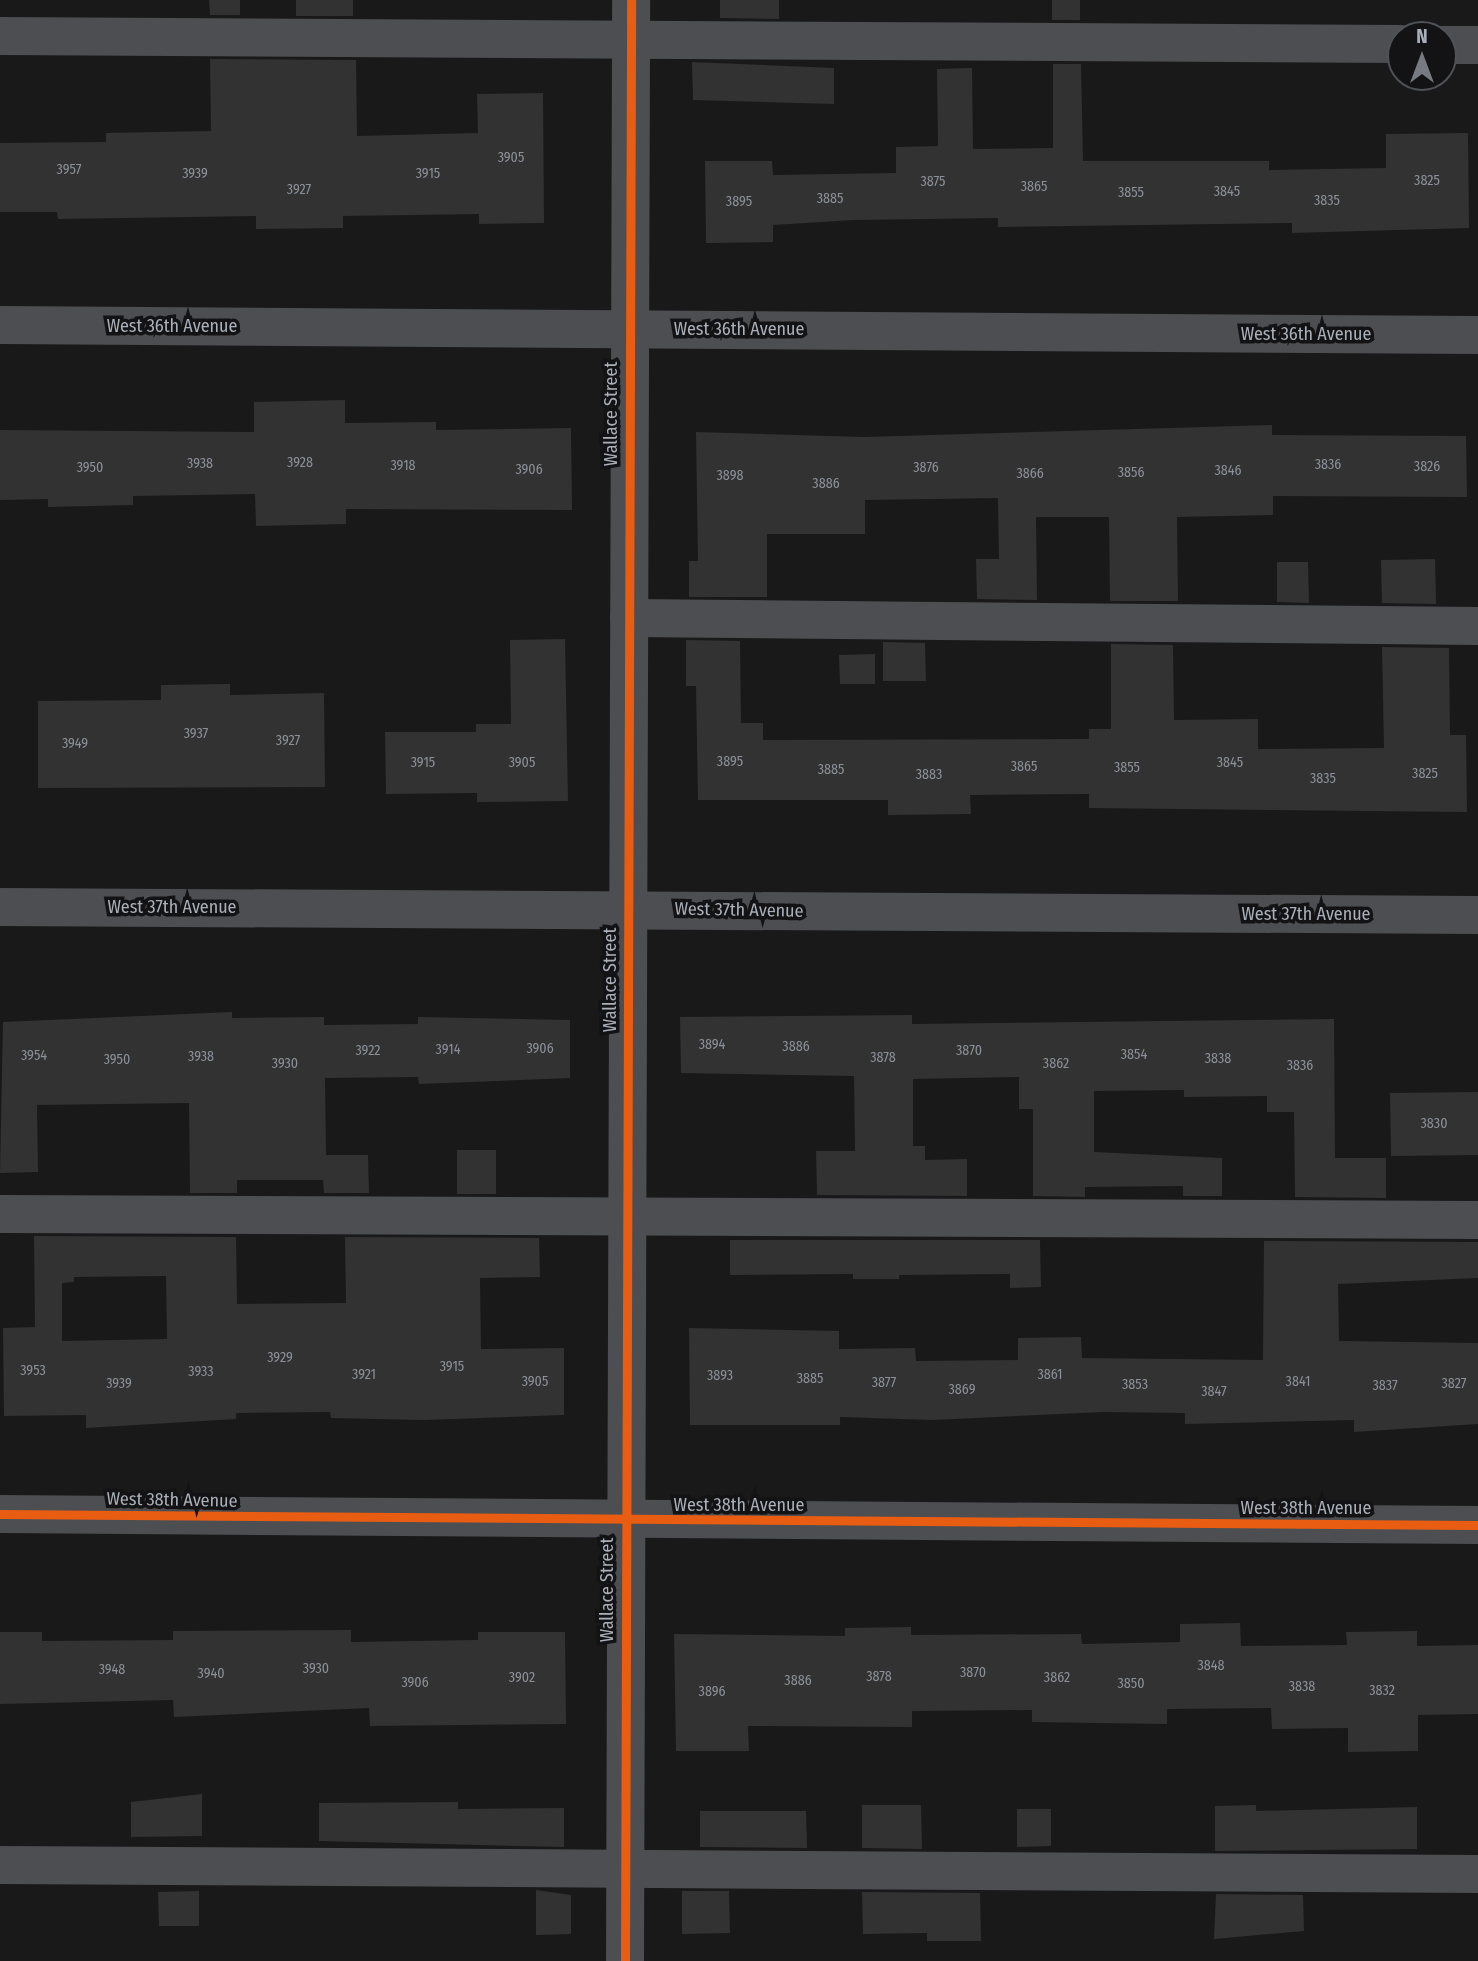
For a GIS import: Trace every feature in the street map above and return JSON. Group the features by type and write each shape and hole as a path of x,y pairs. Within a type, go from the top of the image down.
{"street":[{"name":"Wallace Street","path":"625,1961 622,1520 631,0"},
{"path":"0,36 1387,44"},
{"path":"1457,44 1478,45"},
{"name":"West 36th Avenue","path":"0,325 1478,335"},
{"path":"629,618 1478,626"},
{"name":"West 37th Avenue","path":"0,906 1478,915"},
{"path":"0,1214 625,1220 1478,1220"},
{"name":"West 38th Avenue","path":"0,1514 1478,1525"},
{"path":"0,1865 1478,1874"}],"building":[{"path":"209,0 240,0 240,15 210,15"},
{"path":"296,0 353,0 353,16 296,16"},
{"path":"720,0 779,0 779,19 720,18"},
{"path":"1052,0 1080,0 1080,20 1052,20"},
{"path":"210,59 356,60 357,136 478,133 477,94 543,93 544,223 479,224 479,214 343,216 343,228 256,229 256,216 58,219 57,212 0,212 0,143 106,142 106,133 211,131"},
{"path":"692,62 834,68 834,104 693,100"},
{"path":"1053,64 1081,64 1083,161 1269,161 1269,170 1386,168 1386,134 1468,133 1469,228 1292,233 1292,223 998,227 998,218 854,220 773,225 773,242 706,243 705,161 772,161 773,175 896,173 896,147 938,146 937,69 972,68 973,149 1053,148"},
{"path":"345,400 345,423 436,422 436,430 571,428 572,510 346,509 346,524 256,526 255,494 133,496 133,505 48,507 48,499 0,500 0,430 254,432 254,402"},
{"path":"1272,425 1272,435 1466,436 1467,497 1273,496 1273,515 1177,517 1178,601 1110,601 1109,517 1036,517 1037,600 977,599 976,559 999,559 998,498 865,500 865,534 767,534 767,597 689,597 689,561 698,561 696,432 864,437"},
{"path":"1435,559 1436,604 1382,603 1381,560"},
{"path":"1277,562 1308,562 1309,603 1277,602"},
{"path":"565,639 568,801 477,802 477,793 386,794 385,732 476,732 476,724 511,724 510,640"},
{"path":"686,640 740,641 741,723 763,723 763,740 1089,739 1089,729 1111,729 1111,644 1173,645 1174,720 1258,719 1258,749 1384,748 1382,647 1449,648 1450,735 1466,735 1467,812 1089,808 1089,794 970,795 971,814 888,815 888,800 698,800 696,686 686,686"},
{"path":"883,642 925,643 926,681 883,681"},
{"path":"875,654 875,684 840,684 839,655"},
{"path":"230,684 230,695 324,693 325,787 38,788 38,701 161,700 161,685"},
{"path":"232,1012 232,1018 324,1017 324,1025 418,1024 418,1017 570,1020 570,1078 419,1084 418,1077 325,1078 326,1155 368,1155 369,1193 324,1193 323,1180 237,1180 237,1193 190,1193 189,1103 37,1105 38,1172 0,1173 3,1022"},
{"path":"912,1015 912,1024 1334,1019 1335,1158 1386,1158 1386,1198 1295,1197 1294,1112 1267,1112 1267,1096 1184,1097 1184,1090 1094,1091 1094,1152 1222,1158 1222,1196 1183,1196 1183,1186 1085,1187 1085,1197 1033,1196 1033,1109 1019,1109 1019,1077 913,1079 913,1146 925,1146 925,1160 967,1159 967,1196 817,1195 816,1151 855,1151 854,1076 681,1073 680,1017"},
{"path":"1478,1092 1478,1155 1391,1156 1390,1093"},
{"path":"457,1150 496,1150 496,1194 457,1194"},
{"path":"34,1236 236,1237 237,1304 346,1303 345,1237 539,1238 540,1277 480,1278 481,1349 564,1348 564,1415 424,1420 331,1418 330,1412 236,1413 236,1419 86,1428 86,1415 4,1416 3,1328 35,1327","holes":["166,1276 167,1339 62,1341 62,1283 74,1282 74,1277"]},
{"path":"730,1240 1040,1240 1041,1287 1010,1288 1010,1274 899,1275 899,1279 853,1279 853,1274 730,1275"},
{"path":"1264,1241 1478,1242 1478,1278 1338,1284 1339,1341 1478,1343 1478,1424 1354,1432 1354,1420 1185,1424 1185,1413 1103,1412 933,1420 840,1417 840,1425 690,1425 689,1328 839,1331 839,1349 915,1348 916,1361 1018,1360 1018,1338 1081,1337 1082,1358 1263,1360"},
{"path":"1240,1623 1241,1646 1347,1645 1346,1632 1417,1631 1417,1646 1478,1645 1478,1714 1418,1715 1418,1751 1348,1752 1348,1728 1272,1729 1271,1708 1167,1709 1167,1724 1032,1722 1032,1710 912,1711 912,1727 748,1726 749,1751 676,1751 674,1634 845,1636 845,1628 911,1627 911,1635 1081,1634 1082,1644 1180,1642 1180,1624"},
{"path":"351,1630 351,1642 478,1640 478,1632 565,1632 566,1724 370,1726 369,1708 174,1717 173,1700 0,1704 0,1632 42,1632 42,1641 173,1640 173,1631"},
{"path":"202,1794 202,1836 131,1837 131,1802"},
{"path":"458,1802 458,1809 564,1808 564,1847 319,1841 319,1803"},
{"path":"862,1805 921,1805 922,1849 862,1848"},
{"path":"1256,1805 1256,1811 1417,1807 1417,1849 1215,1851 1215,1806"},
{"path":"1017,1809 1051,1809 1051,1846 1017,1847"},
{"path":"700,1811 806,1811 807,1848 700,1847"},
{"path":"536,1890 571,1895 571,1934 536,1935"},
{"path":"199,1891 199,1926 159,1926 158,1892"},
{"path":"682,1891 729,1891 730,1933 682,1934"},
{"path":"862,1892 980,1893 981,1941 927,1941 927,1933 863,1934"},
{"path":"1216,1894 1303,1895 1304,1931 1214,1939"}],"cycle path":[{"path":"625,1961 631,0"},
{"path":"0,1514 1478,1525"}]}
